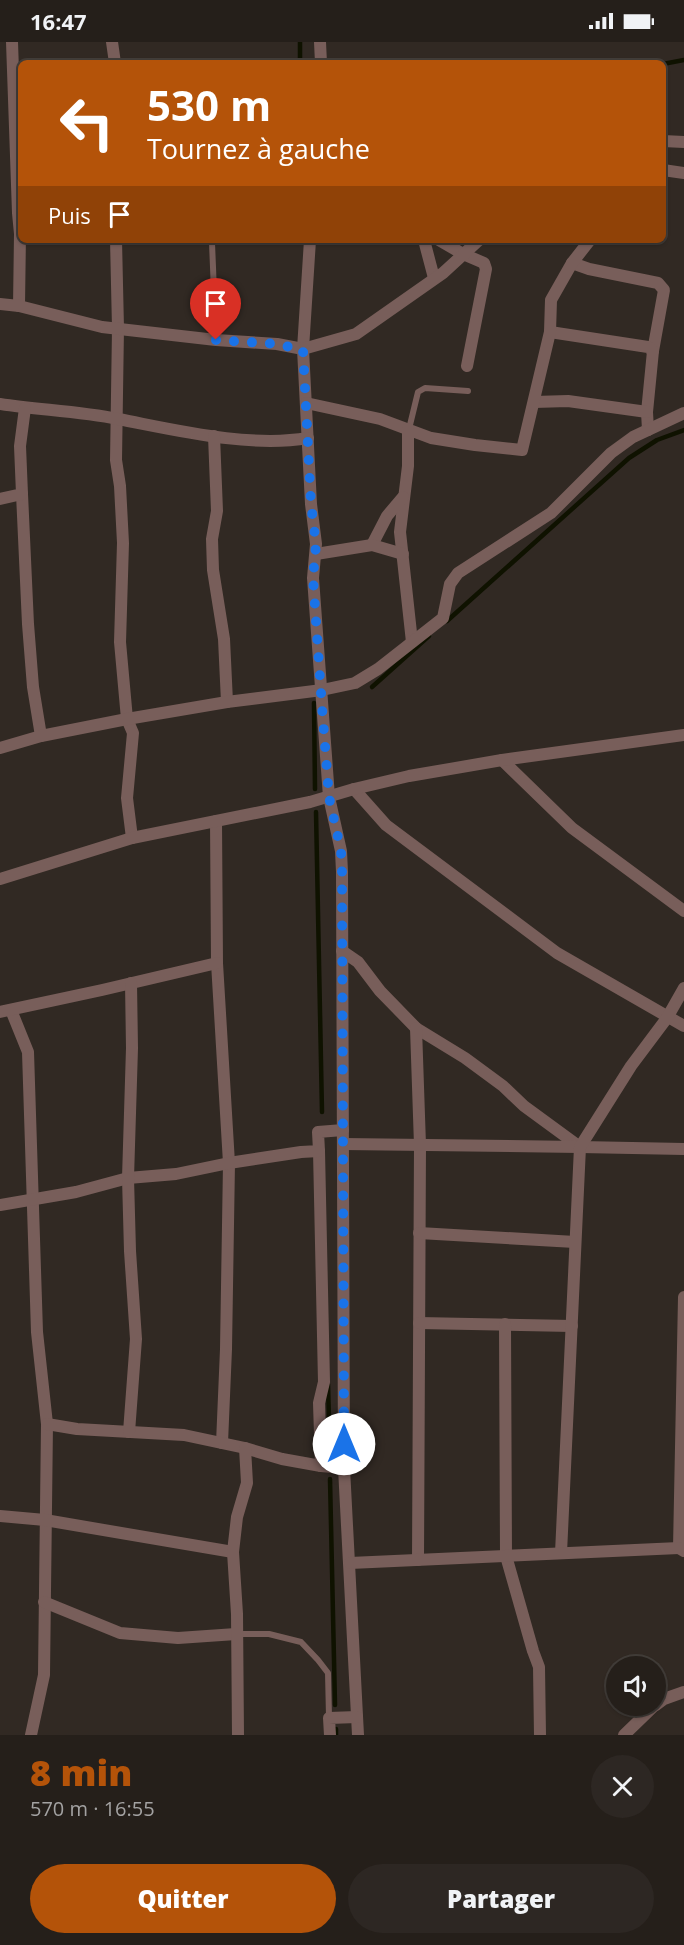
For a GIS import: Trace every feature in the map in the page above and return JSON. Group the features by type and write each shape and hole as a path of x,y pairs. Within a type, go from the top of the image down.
{"street":[{"path":"12,42 18,213"},
{"path":"112,42 115,60"},
{"path":"320,42 321,60"},
{"path":"666,141 684,142"},
{"path":"666,170 684,173"},
{"path":"20,306 21,243"},
{"path":"116,243 118,328 116,460 120,486 123,543 120,642 127,719 133,733 127,798 132,838"},
{"path":"310,243 303,350 316,554 313,578 329,797 341,851 344,1468 358,1735"},
{"path":"425,243 434,279"},
{"path":"444,243 462,255 484,263 486,269 467,366"},
{"path":"0,304 20,306 102,327 216,340 277,344 303,350 356,334 434,279 476,243"},
{"path":"306,404 381,419 431,438 475,446 522,450 550,332 551,300 572,263 588,243"},
{"path":"572,263 589,269 658,283 664,290 653,351 647,412 648,430"},
{"path":"550,332 648,347 653,351"},
{"path":"534,402 568,401 647,412"},
{"path":"0,404 116,418 214,436 278,441 308,438"},
{"path":"25,408 20,446 28,624 33,687 41,736"},
{"path":"0,748 41,736 127,719 355,683 378,669 443,618 450,584 458,573 551,513 611,453 633,437 684,413"},
{"path":"408,429 408,466 400,532 412,642"},
{"path":"214,436 217,512 212,539 213,570 224,639 227,702"},
{"path":"0,500 22,494"},
{"path":"372,545 387,516 403,497"},
{"path":"316,554 372,545 403,554"},
{"path":"0,879 132,838 329,797 409,776 502,760 684,735"},
{"path":"502,760 572,828 684,911"},
{"path":"354,789 386,825 557,953 684,1026"},
{"path":"216,821 217,963 229,1163 222,1443"},
{"path":"342,951 358,962 380,991 416,1028 494,1079 525,1106 580,1147"},
{"path":"31,1735 44,1675 46,1424 37,1332 28,1052 5,1011 217,963"},
{"path":"129,1432 136,1339 128,1178 132,1048 131,984"},
{"path":"561,1553 580,1147 631,1066 667,1018 684,988"},
{"path":"416,1028 420,1144 418,1560"},
{"path":"321,1466 319,1403 324,1382 318,1132 343,1130"},
{"path":"343,1144 684,1149"},
{"path":"0,1205 76,1192 128,1178 176,1174 229,1163 319,1151"},
{"path":"419,1233 575,1242"},
{"path":"350,1563 682,1550 684,1297"},
{"path":"419,1323 572,1326"},
{"path":"505,1324 506,1556 539,1667 540,1735"},
{"path":"46,1424 77,1429 184,1435 245,1448 282,1459 344,1468"},
{"path":"238,1735 237,1614 233,1552 237,1517 247,1483 245,1448"},
{"path":"0,1516 45,1520 233,1552"},
{"path":"44,1602 120,1633 178,1638 236,1634"},
{"path":"666,1698 684,1692"},
{"path":"624,1735 644,1716"},
{"path":"330,1735 329,1718 357,1717"}],"lane":[{"path":"212,243 216,340"},
{"path":"408,429 418,392 425,388 468,391"},
{"path":"236,1634 269,1634 301,1642 328,1673 329,1718"}],"waterway":[{"path":"300,42 300,60"},
{"path":"666,63 684,60"},
{"path":"447,621 629,458 657,440 684,430"},
{"path":"372,687 429,636"},
{"path":"314,703 315,789"},
{"path":"316,812 322,1112"},
{"path":"328,1384 330,1456"},
{"path":"330,1479 335,1705"},
{"path":"336,1729 336,1735"}],"route":[{"path":"216,340 277,344 303,350 311,504 316,534 313,578 322,707 329,797 341,851 342,872 344,1444"}]}
